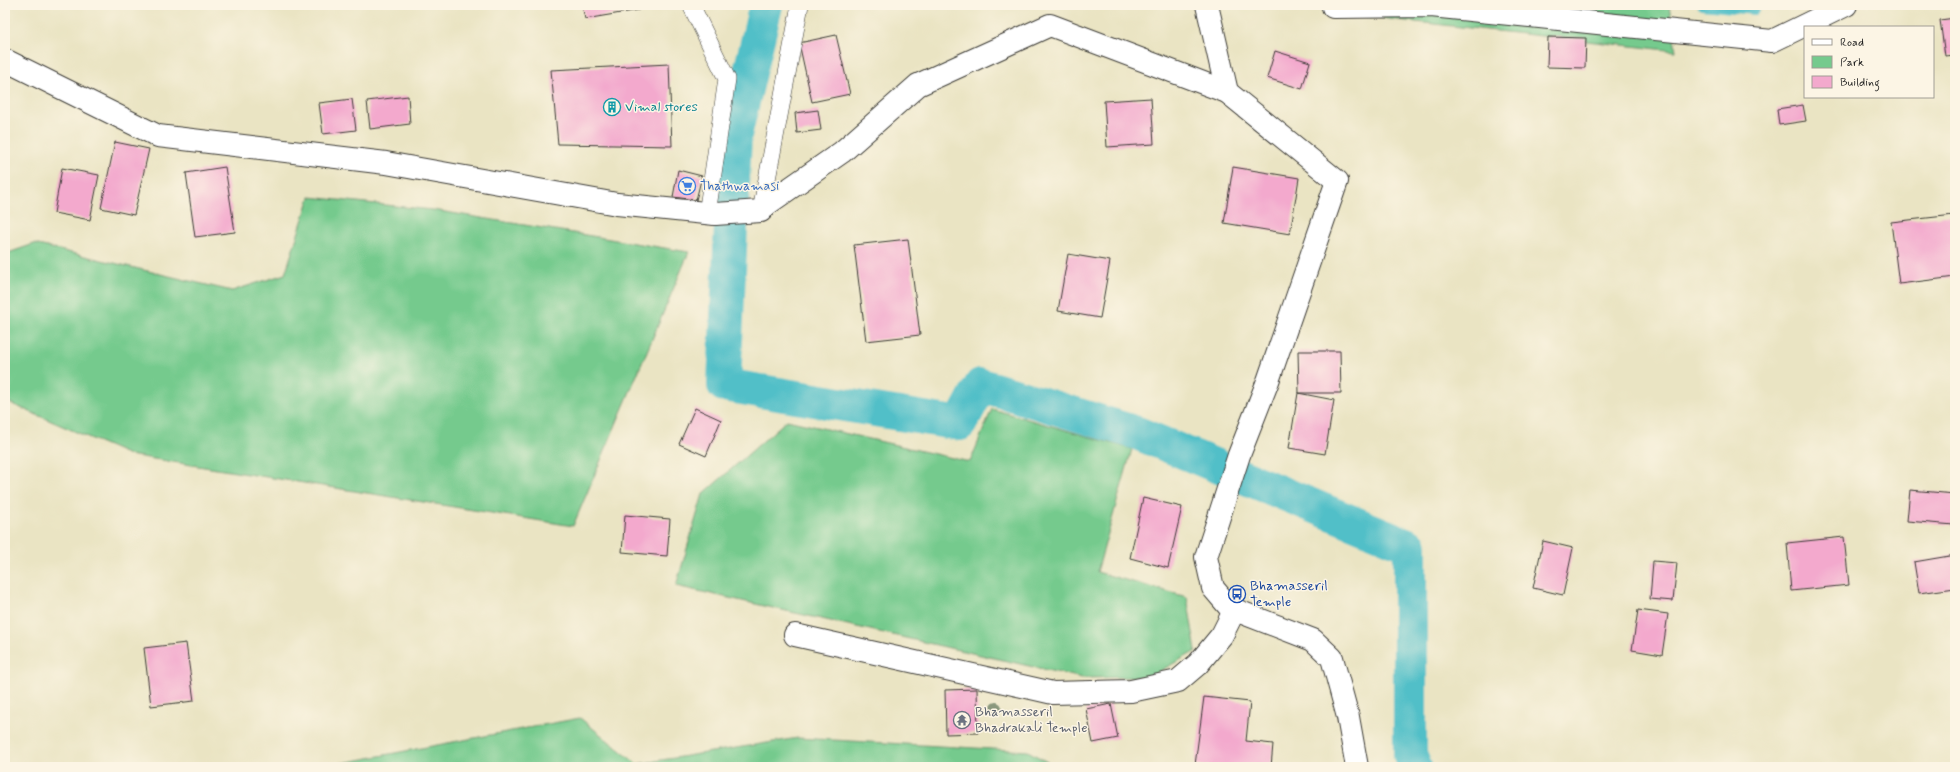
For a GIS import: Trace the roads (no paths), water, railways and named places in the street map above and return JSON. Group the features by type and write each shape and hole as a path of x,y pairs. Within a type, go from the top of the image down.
{"street":[{"path":"1207,5 1227,92"},
{"path":"1333,6 1430,6 1772,41 1846,5"},
{"path":"5,60 158,136 386,163 617,204 711,214 753,211 766,204 842,152 918,85 1050,25 1227,92 1338,181 1268,381 1240,455 1229,492 1206,557 1213,588 1230,608 1313,640 1332,658 1348,717 1356,767"},
{"path":"796,636 1053,693 1131,692 1178,681 1198,664 1222,635 1235,609"}],"lane":[{"path":"691,5 727,79 711,214"},
{"path":"753,211 800,5"}],"waterway":[{"path":"766,5 735,135 724,385 960,424 981,385 1137,433 1410,546 1410,755 1415,767"},
{"path":"1702,5 1755,10"}],"place":[{"name":"Vimal stores","path":"612,107"},
{"name":"Thathwamasi","path":"687,186"},
{"name":"Bhamasseril Temple","path":"1237,594"},
{"name":"Bhamasseril Bhadrakali Temple","path":"962,720"}]}
